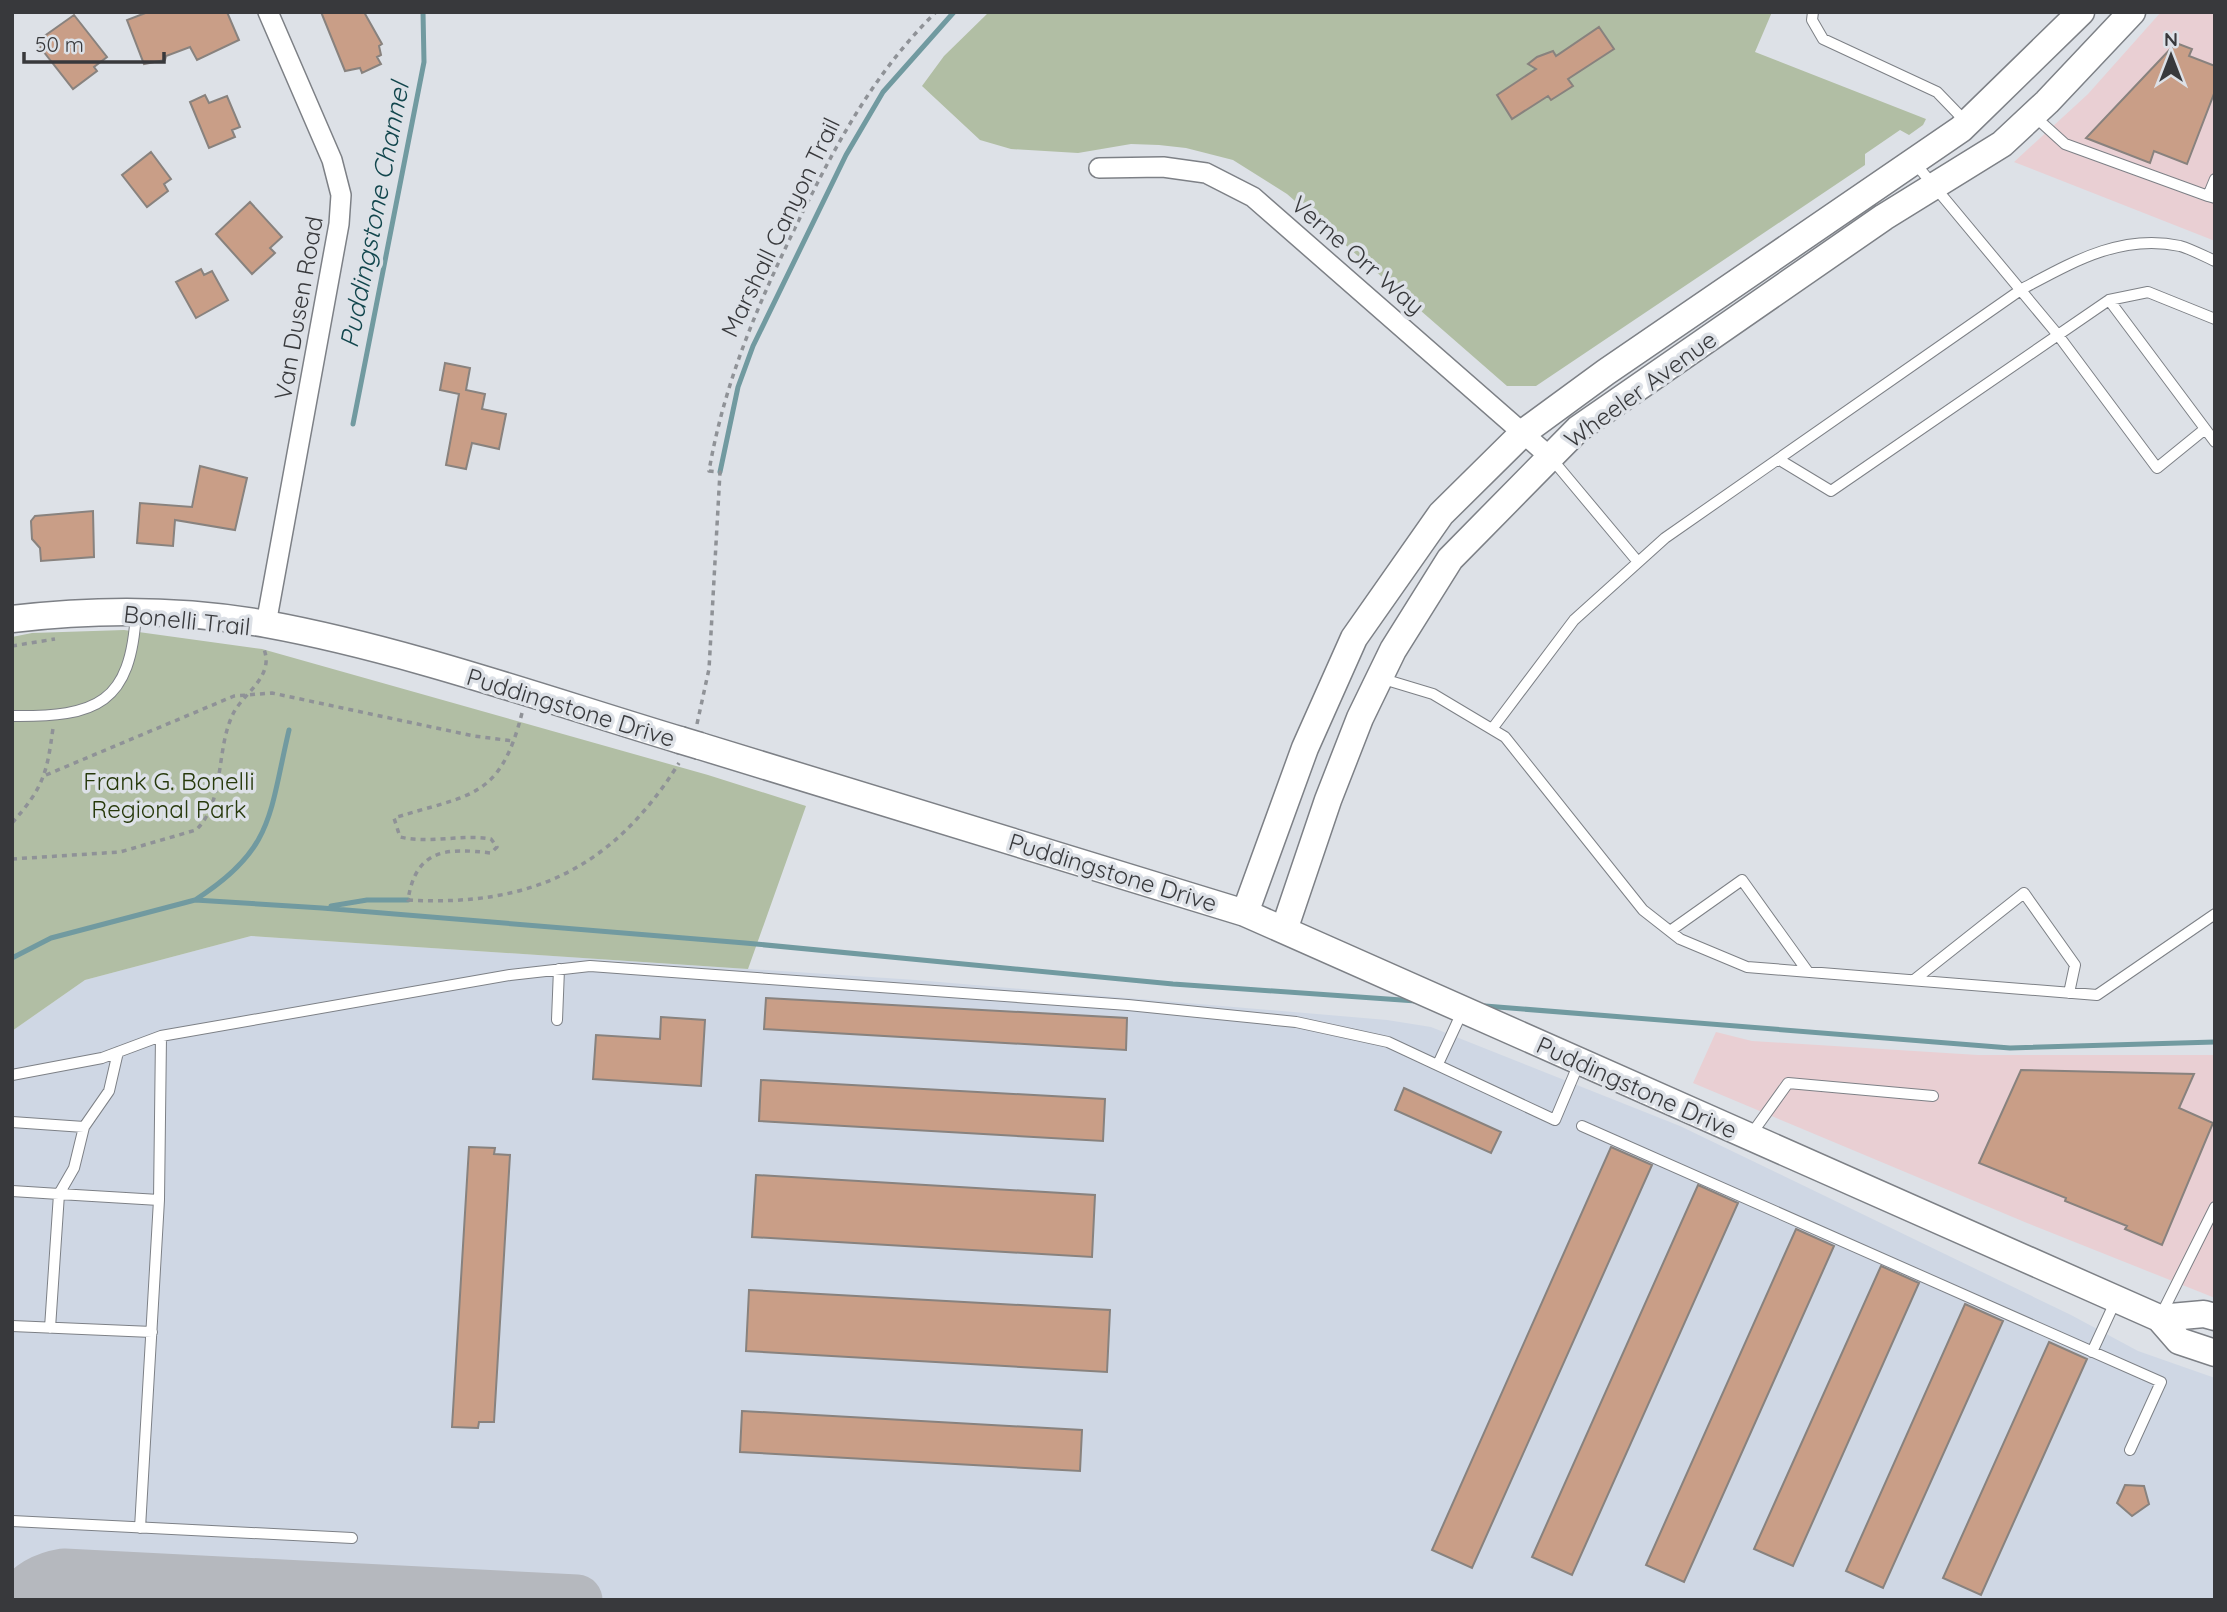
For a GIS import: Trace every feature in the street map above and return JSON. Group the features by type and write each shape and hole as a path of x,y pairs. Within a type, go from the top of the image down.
{"street":[{"name":"Van Dusen Road","path":"264,635 339,224 341,195 332,160 268,12"},
{"name":"Wheeler Avenue","path":"1245,913 1305,748 1354,638 1441,514 1524,432 1606,372 1967,123 2081,12"},
{"name":"Wheeler Avenue","path":"1284,930 1328,800 1379,678 1393,650 1450,559 1578,429 1932,187 2002,144 2132,12"},
{"name":"Verne Orr Way","path":"1098,168 1163,167 1206,173 1252,197 1550,457"},
{"name":"Puddingstone Drive","path":"12,619 136,612 264,635 354,644 690,743 1245,913 2159,1318 2179,1341 2215,1353"},
{"name":"Puddingstone Drive","path":"2159,1318 2204,1314 2215,1317"}],"lane":[{"path":"1813,12 1812,20 1823,39 1937,92 1967,123"},
{"path":"2033,115 2065,144 2212,197 2215,179"},
{"path":"1914,162 1932,187 2022,289 2157,468 2205,429"},
{"path":"1492,729 1574,620 1665,538 2022,289 2079,258 2131,242 2180,246 2215,261"},
{"path":"1778,459 1831,491 2109,300 2148,292 2215,319"},
{"path":"2109,300 2215,442"},
{"path":"1550,457 1638,562"},
{"path":"12,716 55,717 81,713 105,700 121,680 135,644 136,612"},
{"path":"1379,678 1433,694 1505,737 1643,910 1681,939 1747,967 2097,995 2215,914"},
{"path":"1670,931 1742,880 1808,972"},
{"path":"1914,981 2024,893 2075,965 2068,993"},
{"path":"12,1075 102,1058 161,1035 558,969 590,967 782,979 1296,1021 1388,1042 1555,1120 1580,1061"},
{"path":"557,1020 558,969"},
{"path":"1438,1065 1463,1009"},
{"path":"140,1528 159,1200 161,1035"},
{"path":"50,1328 59,1194 74,1168 84,1127 109,1091 118,1052"},
{"path":"1749,1136 1788,1083 1933,1096"},
{"path":"12,1122 84,1127"},
{"path":"1582,1126 2161,1382 2130,1450"},
{"path":"12,1191 159,1200"},
{"path":"2159,1318 2215,1207"},
{"path":"2092,1352 2116,1299"},
{"path":"12,1326 152,1332"},
{"path":"12,1521 352,1538"}],"path":[{"name":"Marshall Canyon Trail","path":"720,472 709,471 719,414 755,312 847,125 889,63 936,12"},
{"name":"Bonelli Trail","path":"12,859 120,852 196,831 209,810 233,713 252,692 264,671 264,635"},
{"path":"12,646 58,638"},
{"path":"46,775 234,696 252,692 272,693 474,737 513,741"},
{"path":"408,900 414,875 430,857 453,851 491,853 497,847 491,839 479,837 418,840 400,837 394,818 477,792 498,775 513,741 527,694"},
{"path":"12,823 29,804 46,775 55,717"}],"shaded area":[{"path":"2161,12 2215,12 2215,241 2014,162 2088,94"},
{"path":"251,936 916,980 1387,1020 1431,1027 1680,1126 2071,1315 2138,1351 2215,1378 2215,1600 12,1600 12,1031 85,980"},
{"path":"1716,1032 1752,1041 1978,1055 2215,1055 2215,1298 2027,1223 1693,1083"}],"green space":[{"path":"989,12 1772,12 1755,52 1926,119 1923,125 1909,135 1900,130 1865,154 1865,165 1536,386 1507,386 1287,194 1233,160 1186,148 1159,145 1131,144 1078,153 1011,149 980,140 922,86 944,56"},
{"name":"Frank G. Bonelli Regional Park","path":"124,630 262,649 708,775 806,806 748,969 251,936 85,980 12,1031 12,637 32,633"}],"building":[{"path":"148,12 227,12 239,40 197,60 190,47 166,56 165,60 144,64 127,20"},
{"path":"321,12 364,12 382,44 379,46 381,55 377,57 381,64 362,73 360,68 345,71"},
{"path":"74,15 107,57 94,67 97,71 73,89 36,42"},
{"path":"1599,27 1614,49 1568,79 1573,86 1551,100 1548,96 1512,119 1497,95 1536,69 1528,64 1537,57 1553,51 1556,56"},
{"path":"2176,43 2192,49 2189,56 2215,66 2215,91 2187,164 2154,151 2150,163 2086,138"},
{"path":"205,95 209,103 227,96 240,127 232,130 235,137 209,148 190,102"},
{"path":"151,152 171,179 164,184 168,191 147,207 122,175"},
{"path":"250,202 282,237 270,248 275,253 252,274 216,234"},
{"path":"201,269 204,275 212,271 228,300 196,318 176,282"},
{"path":"445,363 470,368 466,390 485,394 482,409 506,414 499,449 472,443 466,469 446,465 459,394 440,390"},
{"path":"200,466 247,478 235,530 175,520 173,546 137,543 140,503 192,507"},
{"path":"93,511 94,557 41,561 40,548 32,539 31,521 35,516"},
{"path":"766,998 1127,1018 1126,1050 764,1029"},
{"path":"661,1017 705,1020 701,1086 593,1079 596,1035 660,1039"},
{"path":"2021,1070 2194,1074 2179,1108 2213,1123 2162,1245 2125,1229 2127,1226 2065,1201 2066,1198 1979,1163"},
{"path":"761,1080 1105,1099 1103,1141 759,1121"},
{"path":"1404,1088 1501,1132 1491,1153 1395,1110"},
{"path":"469,1147 495,1148 494,1154 510,1155 494,1422 479,1422 478,1428 452,1427"},
{"path":"1611,1147 1652,1165 1472,1568 1432,1550"},
{"path":"756,1175 1095,1195 1092,1257 752,1237"},
{"path":"1698,1185 1738,1203 1572,1575 1532,1557"},
{"path":"1796,1229 1834,1246 1684,1582 1646,1565"},
{"path":"1881,1266 1919,1283 1793,1566 1754,1549"},
{"path":"749,1290 1110,1310 1107,1372 746,1351"},
{"path":"1965,1304 2003,1321 1883,1588 1846,1571"},
{"path":"2049,1342 2087,1359 1981,1595 1943,1578"},
{"path":"742,1411 1082,1430 1080,1471 740,1452"},
{"path":"2125,1485 2144,1486 2149,1504 2132,1516 2117,1503"}],"waterway":[{"name":"Puddingstone Channel","path":"353,424 424,62 423,12"},
{"path":"720,472 738,387 753,346 846,155 883,92 954,12"},
{"name":"Puddingstone Channel","path":"195,900 221,882 254,847 271,808 289,730"},
{"path":"12,958 51,938 195,900 745,943 1173,984 1416,1001"},
{"path":"331,906 367,900 408,900"},
{"path":"1485,1006 2010,1048 2215,1042"}],"taxiway":[{"path":"20,1600 39,1582 64,1574 577,1600"}]}
